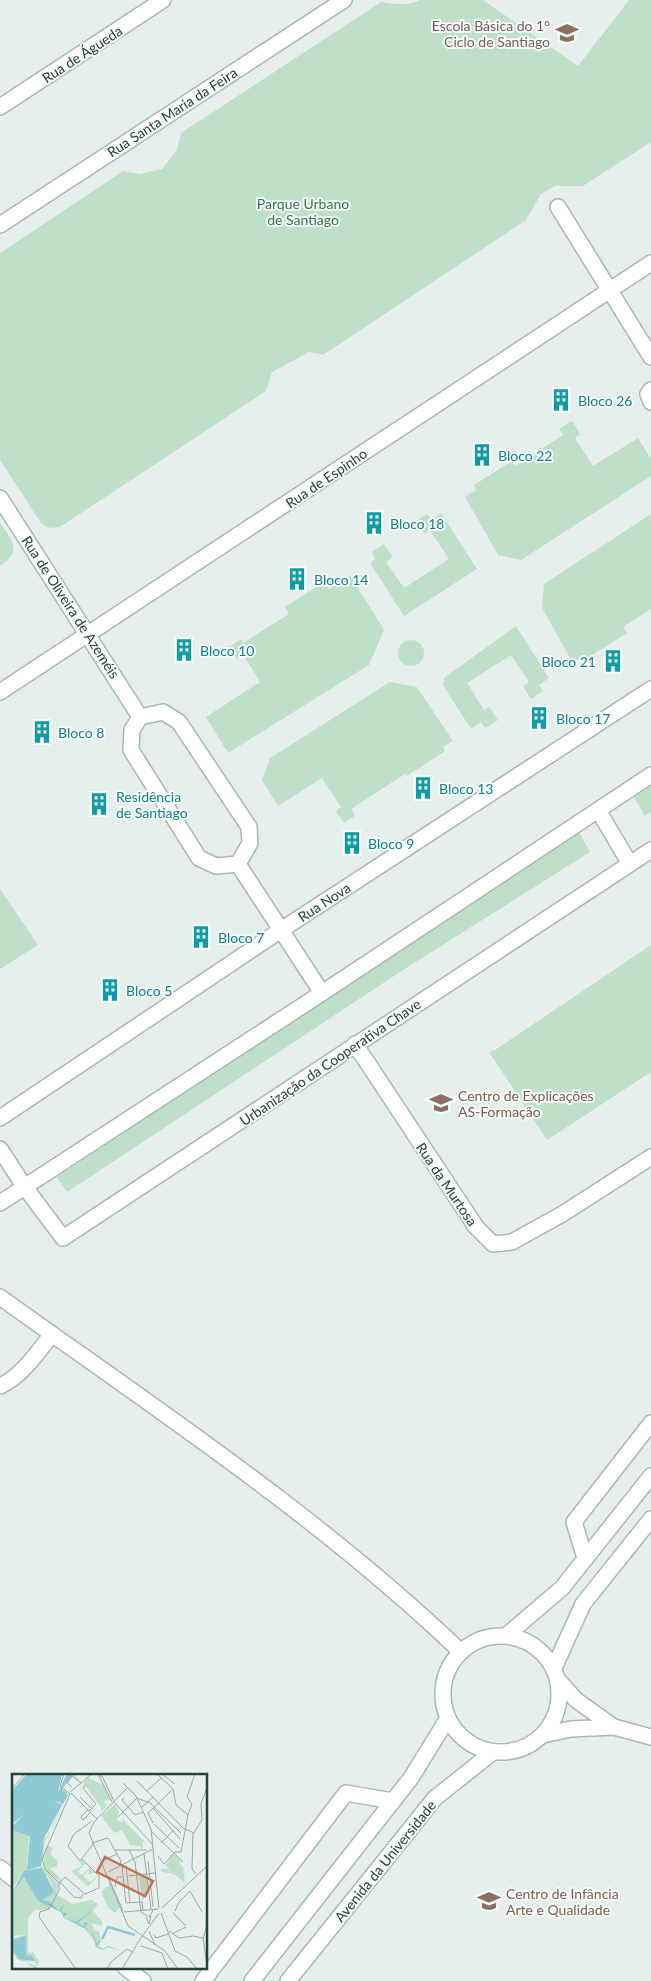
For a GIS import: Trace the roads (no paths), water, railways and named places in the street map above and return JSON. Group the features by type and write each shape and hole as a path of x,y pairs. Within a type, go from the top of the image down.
{"street":[{"name":"Rua de Águeda","path":"0,107 163,0"},
{"name":"Rua Santa Maria da Feira","path":"0,224 344,0"},
{"path":"558,207 651,357"},
{"name":"Rua de Espinho","path":"0,692 651,263"},
{"path":"651,390 648,394 651,402"},
{"name":"Rua de Oliveira de Azeméis","path":"0,498 140,717"},
{"name":"Rua Nova","path":"0,1118 281,930 651,689"},
{"path":"164,712 179,722 249,826 250,843 238,864 216,866 199,858 131,750 132,730 140,717 164,712"},
{"path":"0,1203 322,994 651,775"},
{"path":"598,810 630,864"},
{"name":"Urbanização da Cooperativa Chave","path":"24,1186 63,1238 651,850"},
{"path":"238,864 322,994"},
{"name":"Rua da Murtosa","path":"355,1044 476,1227 493,1244 512,1242 564,1213 651,1157"},
{"path":"0,1149 24,1186"},
{"path":"0,1297 275,1494 422,1614 460,1651"},
{"path":"0,1386 9,1382 52,1334"},
{"path":"585,1558 574,1522 651,1423"},
{"path":"507,1635 562,1588 651,1476"},
{"path":"614,1728 576,1700 556,1674 542,1652 526,1640 507,1635 490,1636 474,1641 460,1651 450,1666 443,1682 443,1701 448,1718 459,1734 474,1746 493,1752 511,1752 529,1746 543,1735 552,1723 558,1709 560,1694 556,1674 583,1604 651,1519"},
{"path":"252,1981 411,1778 448,1718"},
{"path":"543,1735 571,1729 614,1728 651,1737"},
{"name":"Avenida da Universidade","path":"288,1981 435,1798 493,1752"},
{"path":"203,1981 346,1793 393,1801"},
{"path":"0,1868 12,1877"},
{"path":"126,1968 143,1981"}],"place":[{"name":"Escola Básica do 1° Ciclo de Santiago","path":"567,33"},
{"name":"Bloco 26","path":"561,400"},
{"name":"Bloco 22","path":"482,455"},
{"name":"Bloco 18","path":"374,523"},
{"name":"Bloco 14","path":"297,579"},
{"name":"Bloco 10","path":"184,650"},
{"name":"Bloco 21","path":"613,661"},
{"name":"Bloco 17","path":"539,718"},
{"name":"Bloco 8","path":"42,732"},
{"name":"Bloco 13","path":"423,788"},
{"name":"Residência de Santiago","path":"99,804"},
{"name":"Bloco 9","path":"352,843"},
{"name":"Bloco 7","path":"201,937"},
{"name":"Bloco 5","path":"110,990"},
{"name":"Centro de Explicações AS-Formação","path":"441,1103"},
{"name":"Centro de Infância Arte e Qualidade","path":"489,1901"}],"park label":[{"name":"Parque Urbano de Santiago","path":"303,212"}]}
